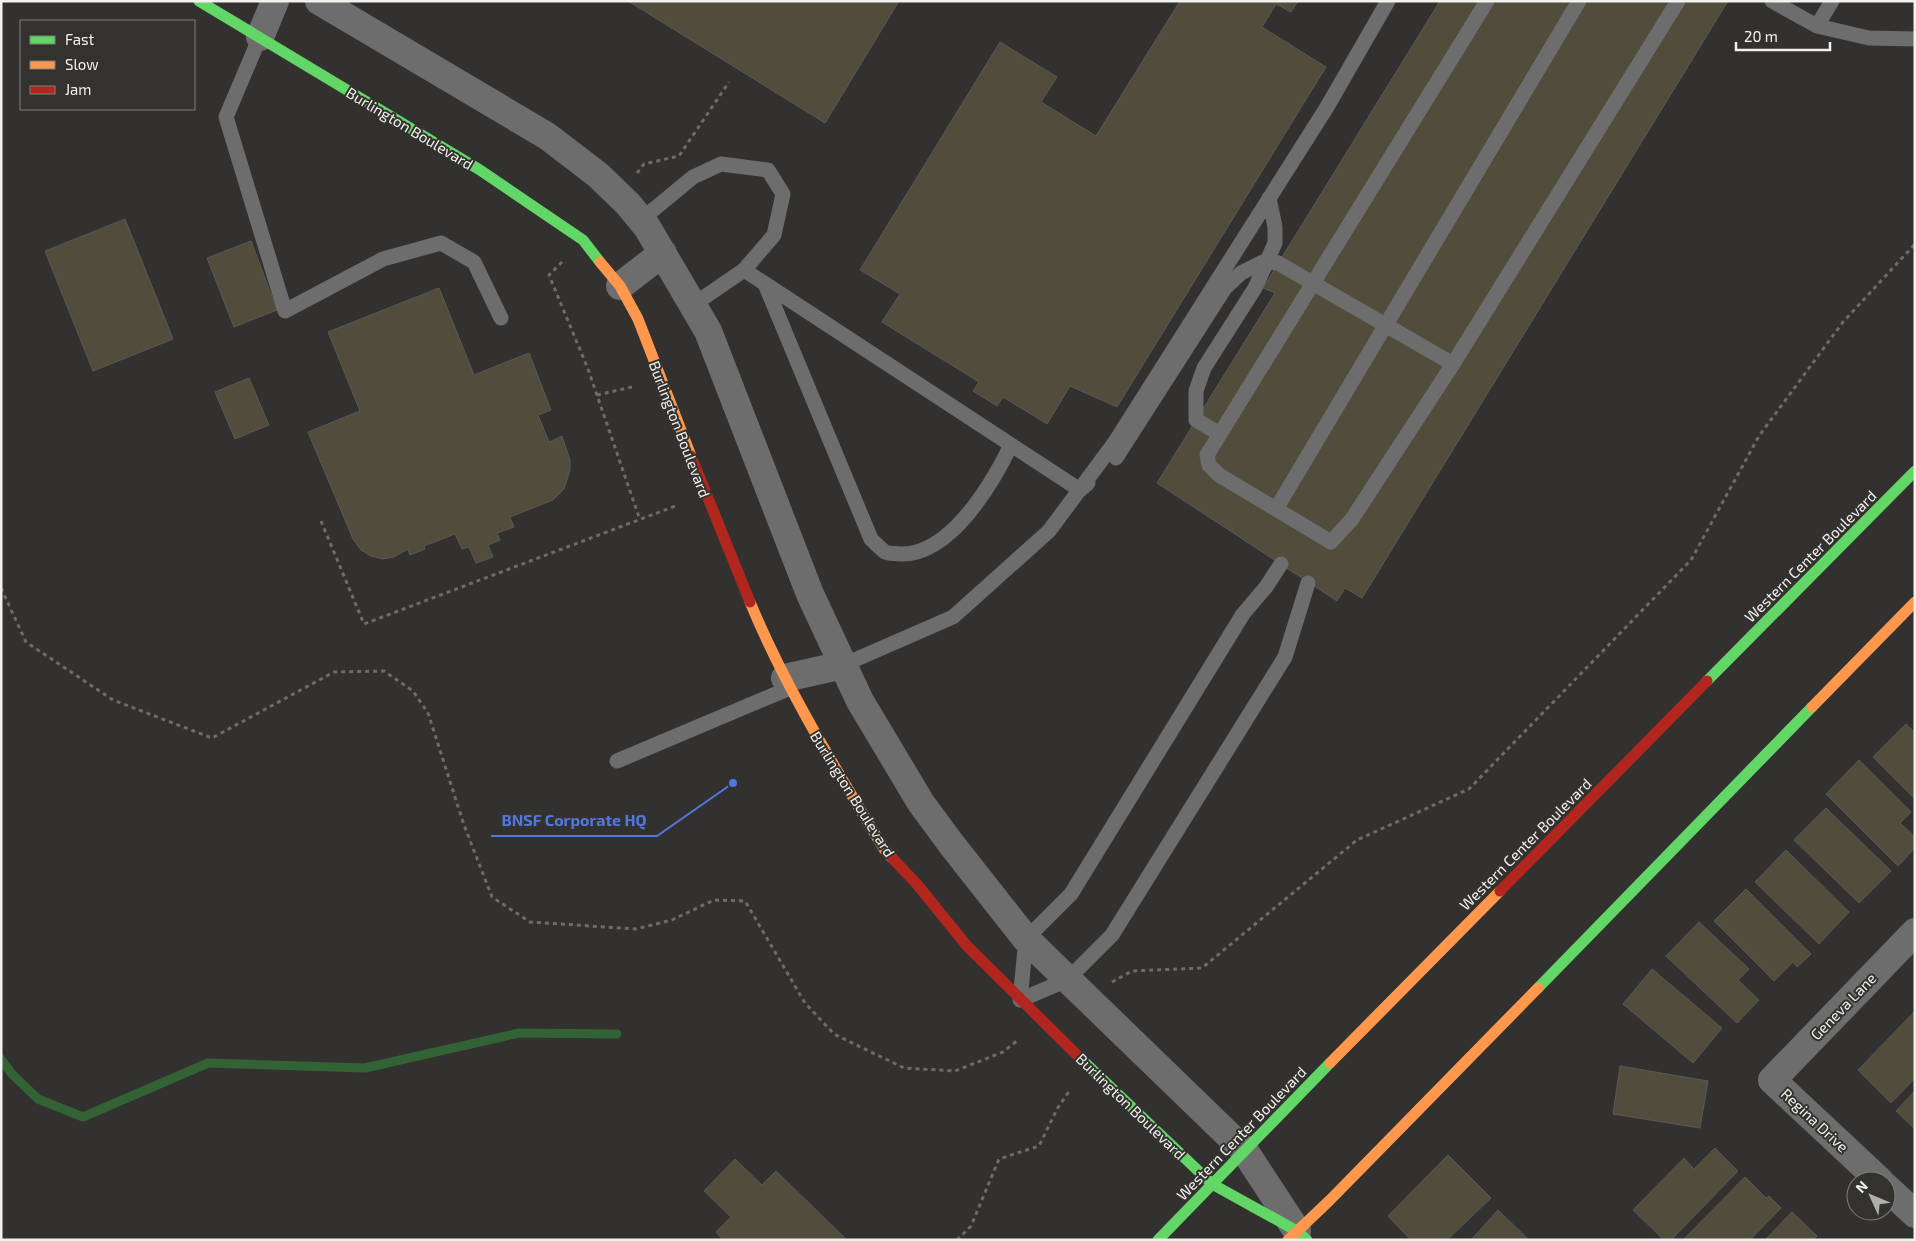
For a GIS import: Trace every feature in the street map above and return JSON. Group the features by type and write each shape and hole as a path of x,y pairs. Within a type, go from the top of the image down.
{"main road":[{"name":"Burlington Boulevard","path":"198,1 480,170 584,240 620,286 638,319 703,489 762,630 816,735 884,849 916,884 967,946 1041,1022 1212,1184 1297,1237"},
{"name":"Western Center Boulevard","path":"1158,1240 1244,1150 1915,471"},
{"path":"1297,1237 1337,1193 1915,602"}],"street":[{"path":"260,37 274,1"},
{"path":"319,1 547,136 598,175 628,204 641,220 663,253 708,331 810,594 860,701 921,803 952,846 1026,939 1244,1150 1297,1237"},
{"path":"620,286 663,253"},
{"path":"788,683 843,664"},
{"name":"Geneva Lane","path":"1772,1080 1915,932"},
{"name":"Regina Drive","path":"1772,1080 1869,1171"},
{"path":"1896,1196 1915,1214"}],"lane":[{"path":"843,664 953,617 1049,531 1115,442 1327,106 1388,1"},
{"path":"1487,1 1207,455 1209,465 1219,475 1331,542 1352,519 1454,364 1678,1"},
{"path":"1276,508 1579,1"},
{"path":"1772,1 1817,26 1869,38 1915,38"},
{"path":"1817,26 1832,1"},
{"path":"260,37 226,117 285,311 383,259 441,243 474,262 501,318"},
{"path":"641,220 693,177 721,164 768,170 783,194 774,235 744,270 693,305"},
{"path":"1220,434 1196,420 1196,391 1204,368 1255,288 1275,243 1275,227 1269,198"},
{"path":"1080,490 1116,458 1225,288 1241,273 1263,262 1278,263 1454,364"},
{"path":"744,270 1080,490"},
{"path":"765,284 871,539 886,553 906,554 927,549 955,528 982,498 1011,445"},
{"path":"1281,564 1266,587 1244,614 1071,894 1026,939 1020,1000 1077,988 1285,658 1308,582"},
{"path":"617,761 788,683"}],"path":[{"path":"1077,988 1132,971 1202,968 1357,840 1469,789 1692,560 1759,436 1843,322 1915,244"},
{"path":"321,521 364,624 690,500 703,489"},
{"path":"1,588 26,642 113,700 212,738 334,672 384,671 413,691 428,714 464,825 492,897 530,922 636,929 672,920 714,900 745,901 804,1003 834,1034 904,1068 956,1070 1003,1052 1030,1028 1041,1022"},
{"path":"957,1240 971,1226 999,1159 1039,1146 1056,1109 1089,1066"}],"building":[{"path":"628,1 899,1 825,123"},
{"path":"1180,1 1298,1 1291,12 1276,4 1262,27 1326,67 1117,407 1070,386 1047,424 1003,397 997,406 973,391 979,382 882,322 900,294 860,270 1000,42 1057,77 1041,102 1096,136"},
{"path":"1440,1 1728,1 1362,598 1345,588 1337,601 1157,483 1275,293 1263,288"},
{"path":"125,219 173,339 93,371 45,251"},
{"path":"251,241 277,310 234,327 207,258"},
{"path":"439,288 474,375 529,353 551,410 538,415 549,442 562,436 570,460 570,470 564,489 553,500 510,517 514,527 497,533 500,540 488,545 493,557 476,563 469,547 462,549 455,534 424,546 425,549 410,555 408,549 394,557 383,559 371,556 361,550 353,539 308,432 360,411 328,332"},
{"path":"249,378 269,425 235,439 215,392"},
{"path":"1906,724 1915,733 1915,799 1873,757"},
{"path":"1859,760 1911,812 1900,823 1915,837 1915,848 1898,866 1826,794"},
{"path":"1826,808 1891,871 1859,903 1794,840"},
{"path":"1786,850 1849,912 1819,944 1755,882"},
{"path":"1746,889 1811,954 1797,967 1793,962 1774,981 1714,921"},
{"path":"1699,922 1749,969 1738,980 1759,1000 1737,1023 1666,956"},
{"path":"1652,969 1722,1028 1693,1063 1623,1004"},
{"path":"1915,1011 1915,1078 1891,1103 1858,1070"},
{"path":"1620,1066 1708,1081 1700,1128 1613,1114"},
{"path":"1915,1091 1915,1129 1896,1111"},
{"path":"1715,1148 1738,1171 1671,1240 1664,1240 1633,1210 1684,1158 1694,1169"},
{"path":"1448,1155 1491,1198 1447,1240 1411,1240 1388,1216"},
{"path":"735,1159 762,1185 776,1171 847,1240 723,1240 716,1232 731,1217 704,1191"},
{"path":"1745,1177 1766,1198 1769,1196 1781,1208 1750,1240 1683,1240"},
{"path":"1498,1210 1529,1240 1471,1240"},
{"path":"1792,1212 1817,1236 1813,1240 1765,1240"}],"waterway":[{"path":"1,1059 12,1074 38,1099 83,1117 208,1063 365,1068 519,1033 617,1034"}],"traffic: fast":[{"path":"199,1 480,170 583,240 600,262"},
{"path":"1707,681 1915,471"},
{"path":"1538,988 1812,707"},
{"path":"1079,1057 1212,1184 1297,1231 1307,1240"},
{"path":"1158,1240 1330,1063"}],"traffic: slow":[{"path":"600,262 620,286 638,319 691,456"},
{"path":"750,602 779,666 812,728 884,849 892,858"},
{"path":"1812,707 1915,602"},
{"path":"1330,1063 1500,891"},
{"path":"1288,1240 1330,1200 1538,988"}],"traffic: jam":[{"path":"691,456 750,602"},
{"path":"1500,891 1707,681"},
{"path":"892,858 916,883 967,946 1079,1057"}],"place":[{"name":"BNSF Corporate HQ","path":"733,783"}]}
